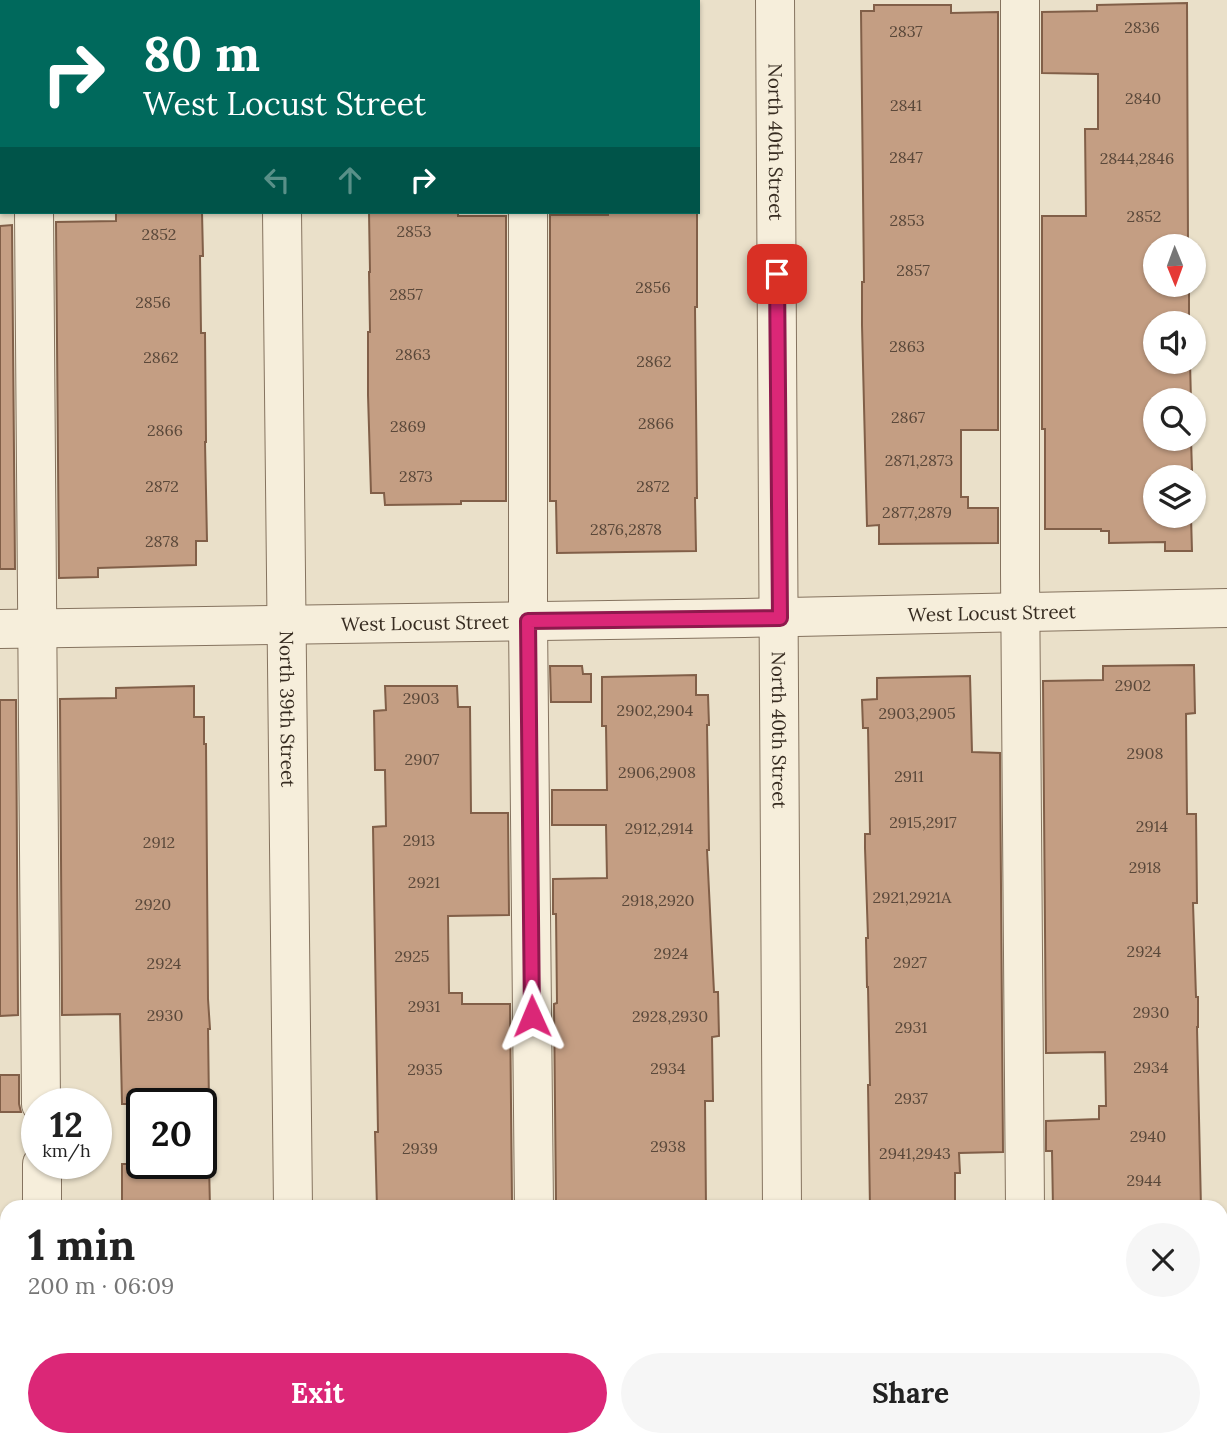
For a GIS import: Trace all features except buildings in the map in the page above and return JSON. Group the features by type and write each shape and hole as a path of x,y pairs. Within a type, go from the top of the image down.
{"street":[{"name":"North 40th Street","path":"775,0 782,1200"},
{"path":"1020,0 1020,612 1026,1200"},
{"path":"34,214 41,1088"},
{"name":"North 39th Street","path":"282,214 293,1200"},
{"path":"528,214 528,621 534,1200"},
{"name":"West Locust Street","path":"0,629 780,618 1227,608"},
{"path":"42,1179 42,1200"}],"route":[{"path":"532,1016 528,621 780,618 777,274"}]}
